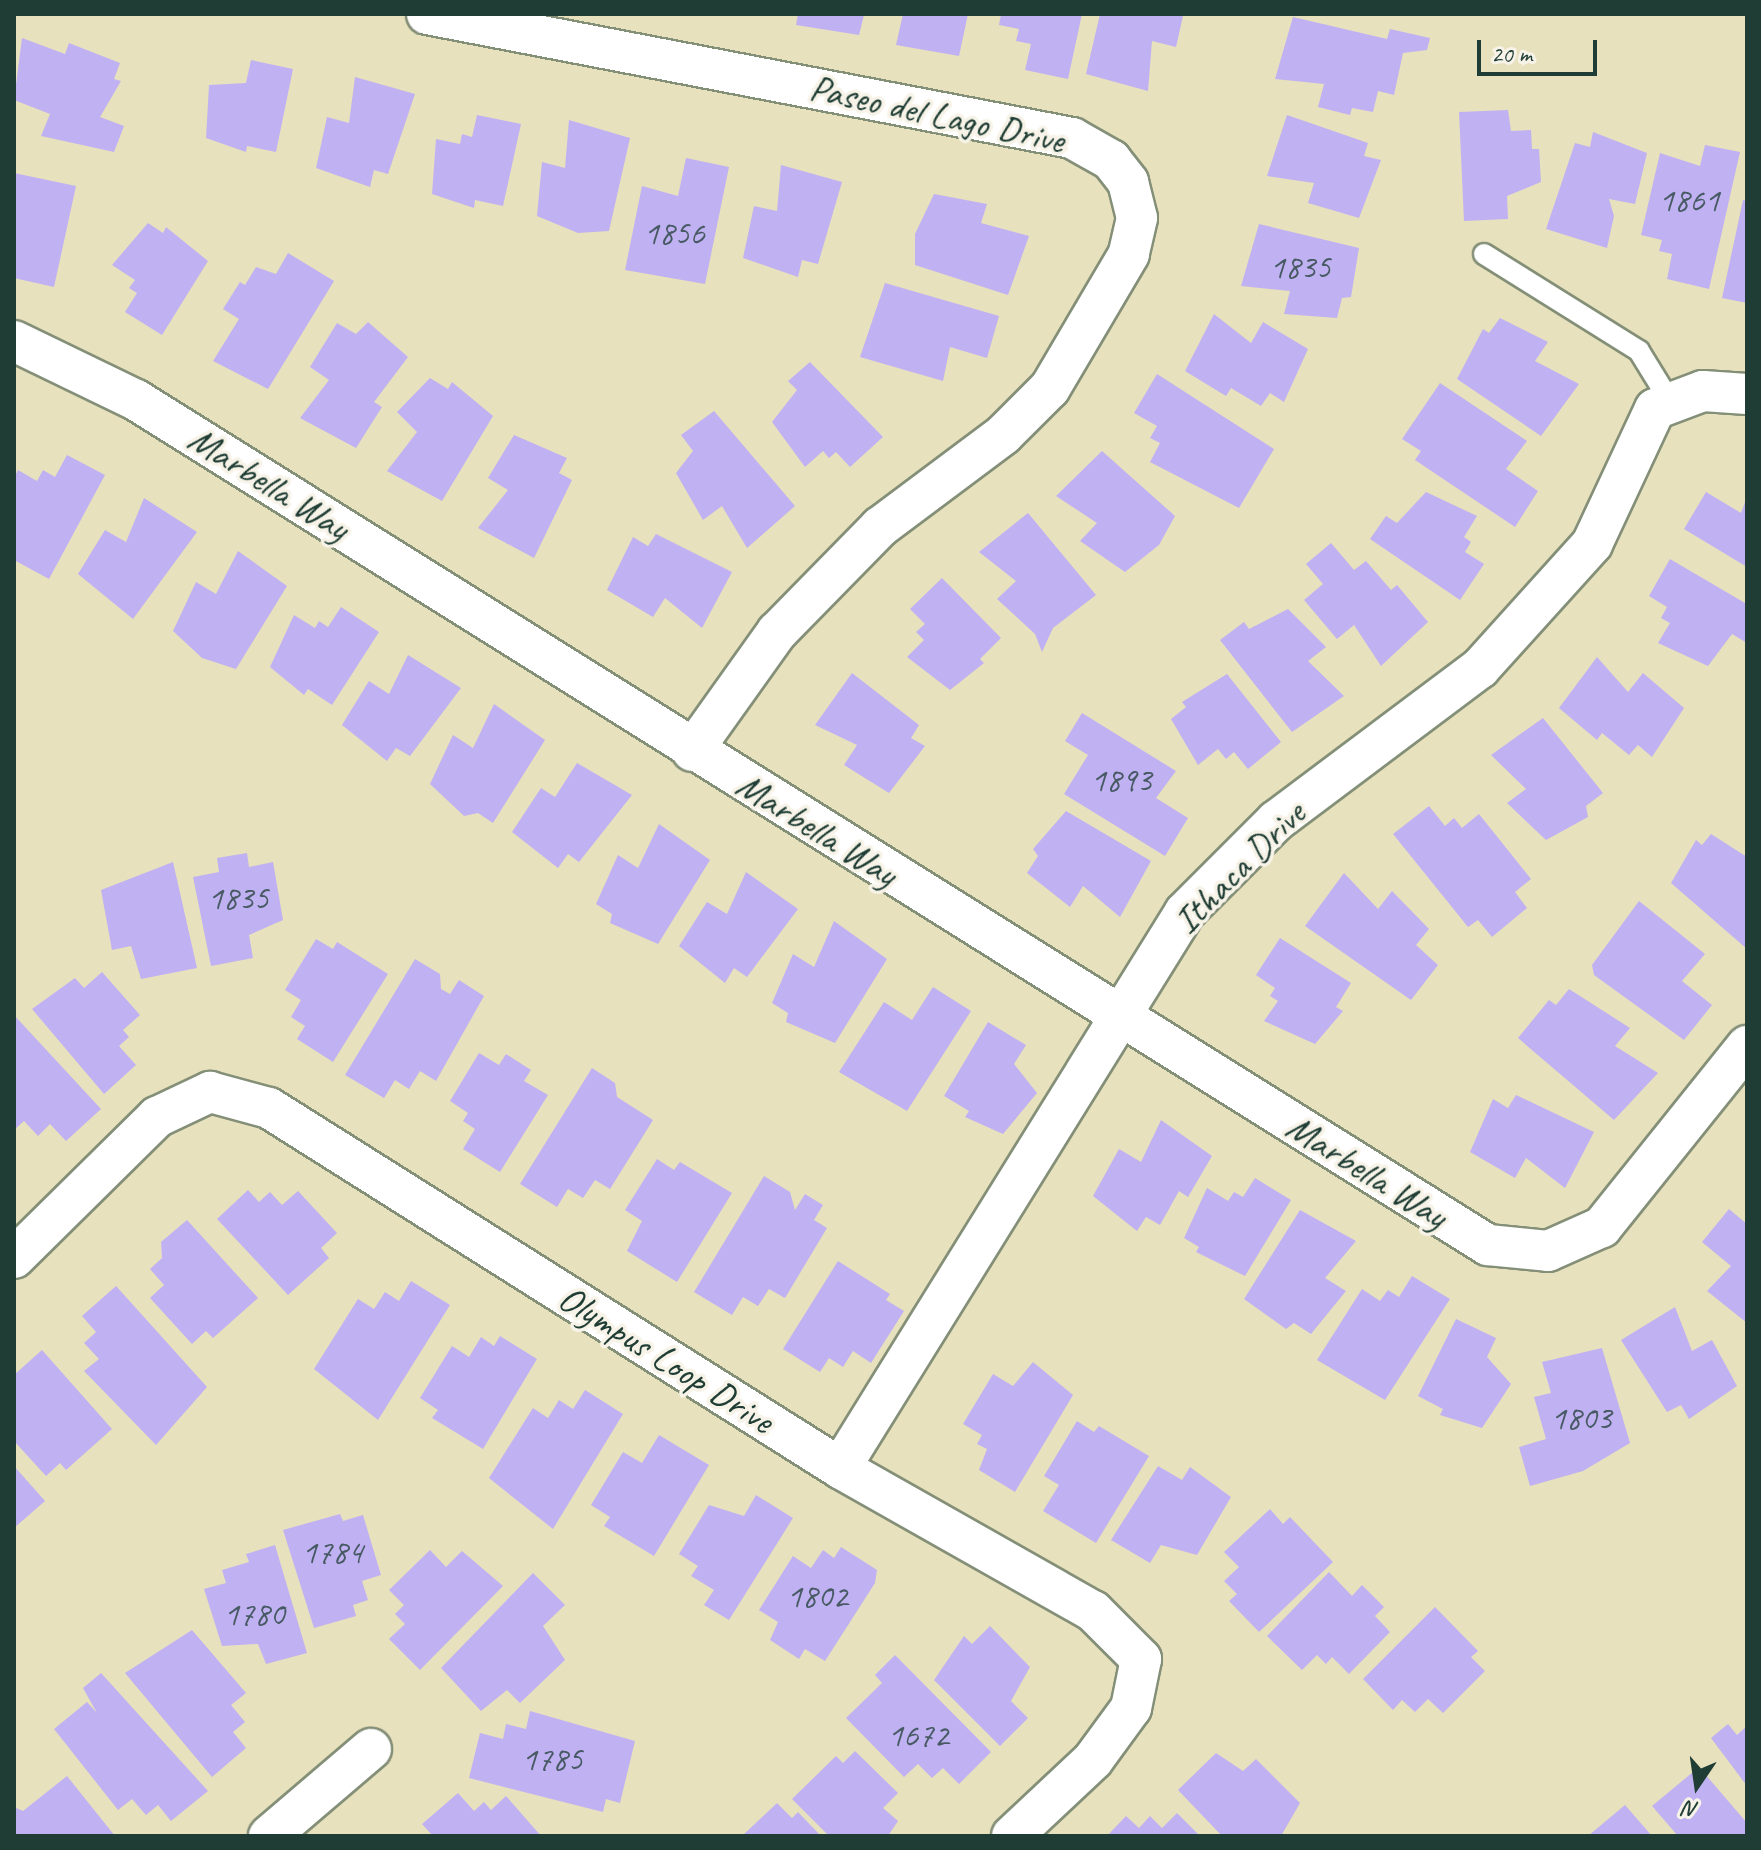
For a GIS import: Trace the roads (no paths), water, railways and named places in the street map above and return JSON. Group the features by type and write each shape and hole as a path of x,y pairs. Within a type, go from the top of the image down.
{"street":[{"name":"Paseo del Lago Drive","path":"427,14 1072,138 1111,160 1128,182 1137,218 1129,254 1050,388 1003,435 880,527 777,632 692,751"},
{"name":"Marbella Way","path":"28,348 136,400 692,751 1488,1245 1548,1251 1602,1227 1747,1046"},
{"name":"Ithaca Drive","path":"840,1468 1117,1015 1185,912 1266,831 1480,668 1592,544 1655,409 1703,391 1747,394"},
{"name":"Olympus Loop Drive","path":"14,1258 157,1117 210,1092 269,1108 840,1468 1093,1611 1141,1659 1123,1718 1093,1760 1012,1836"},
{"path":"269,1836 371,1749"}],"lane":[{"path":"1484,254 1639,351 1671,403"}]}
